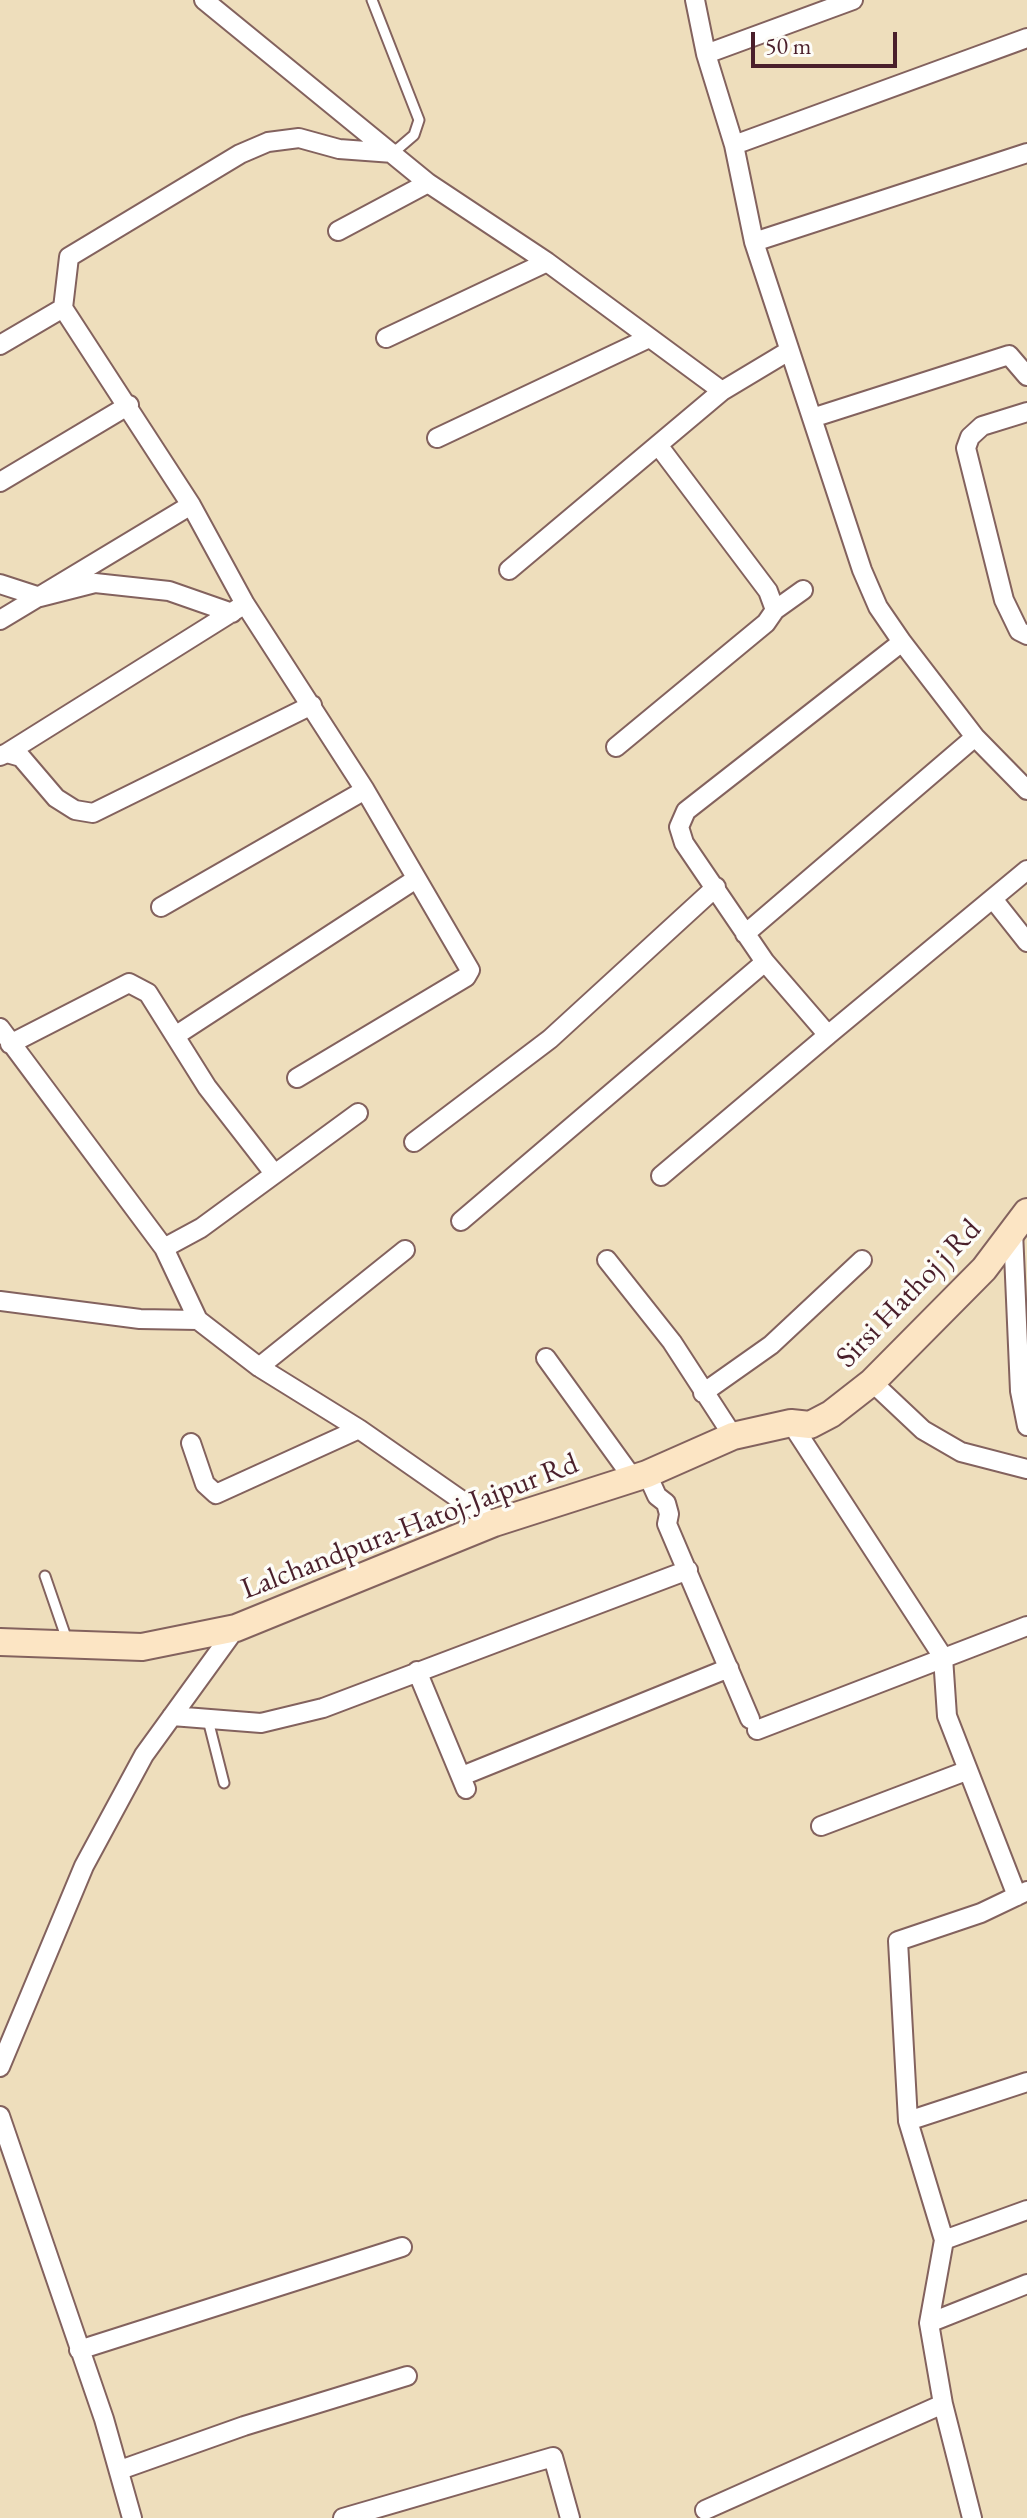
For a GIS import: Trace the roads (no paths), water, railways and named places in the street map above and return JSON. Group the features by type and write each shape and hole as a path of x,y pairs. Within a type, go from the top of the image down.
{"street":[{"path":"204,0 428,183 547,262 722,391"},
{"path":"695,0 706,54 734,145 754,242 787,352 862,570 878,607 902,642 975,737 1027,790"},
{"path":"706,54 853,0"},
{"path":"734,145 1027,38"},
{"path":"297,1078 466,977 470,970 312,705 238,608 191,505 129,405 63,308 69,257 240,154 268,142 299,138 339,149 393,153"},
{"path":"754,242 1027,153"},
{"path":"338,231 428,183"},
{"path":"386,338 547,262"},
{"path":"0,345 63,308"},
{"path":"437,438 649,338"},
{"path":"509,570 722,391 787,352"},
{"path":"812,418 1009,355 1027,376"},
{"path":"0,482 129,405"},
{"path":"1027,412 982,426 970,437 966,448 1004,600 1019,631 1027,635"},
{"path":"658,445 768,591 775,610"},
{"path":"0,620 116,547 191,505"},
{"path":"0,584 40,597 95,583 169,591 238,608"},
{"path":"616,747 766,623 775,610 803,590"},
{"path":"3,755 59,717 238,608"},
{"path":"828,1035 765,962 684,843 679,827 686,811 902,642"},
{"path":"3,755 21,757 56,798 75,810 93,813 312,705"},
{"path":"745,934 975,737"},
{"path":"161,907 365,790"},
{"path":"661,1176 1027,870"},
{"path":"175,1036 416,879"},
{"path":"414,1142 550,1039 716,887"},
{"path":"993,899 1027,942"},
{"path":"461,1221 765,962"},
{"path":"10,1044 129,983 148,993 207,1087 273,1172"},
{"path":"0,1028 164,1248 198,1320 259,1367 359,1429 494,1523"},
{"path":"164,1248 201,1228 273,1172 358,1113"},
{"path":"1020,1222 1019,1376 1027,1426"},
{"name":"Sirsi Hathoj j Rd","path":"831,1414 872,1382 984,1269 1020,1222"},
{"path":"259,1367 405,1250"},
{"path":"607,1260 672,1342 733,1436"},
{"path":"703,1393 771,1345 862,1260"},
{"path":"0,1301 140,1319 198,1320"},
{"path":"546,1358 645,1482 666,1503 669,1514 667,1524 754,1724 1027,1626"},
{"path":"872,1382 923,1430 961,1452 1027,1469"},
{"name":"Lalchandpura-Hatoj-Jaipur Rd","path":"0,1642 70,1647 142,1647 236,1628 494,1523 645,1482 733,1436 791,1423 810,1425 831,1414"},
{"path":"791,1423 943,1657 947,1716 966,1771 1022,1893 898,1941 908,2121 944,2240 929,2323 943,2404 972,2518"},
{"path":"191,1443 205,1484 216,1494 359,1429"},
{"path":"172,1716 261,1723 323,1708 688,1570"},
{"path":"0,2067 84,1866 144,1755 236,1628"},
{"path":"417,1671 464,1782 729,1668"},
{"path":"821,1826 966,1771"},
{"path":"908,2121 1027,2082"},
{"path":"0,2116 120,2470 132,2518"},
{"path":"944,2240 1027,2210"},
{"path":"79,2350 402,2247"},
{"path":"929,2323 1027,2284"},
{"path":"120,2470 244,2426 407,2376"},
{"path":"705,2510 943,2404"},
{"path":"343,2518 553,2457 570,2518"}],"lane":[{"path":"372,0 419,120 414,135 393,153"},
{"path":"45,1576 70,1647"},
{"path":"208,1720 224,1783"}]}
